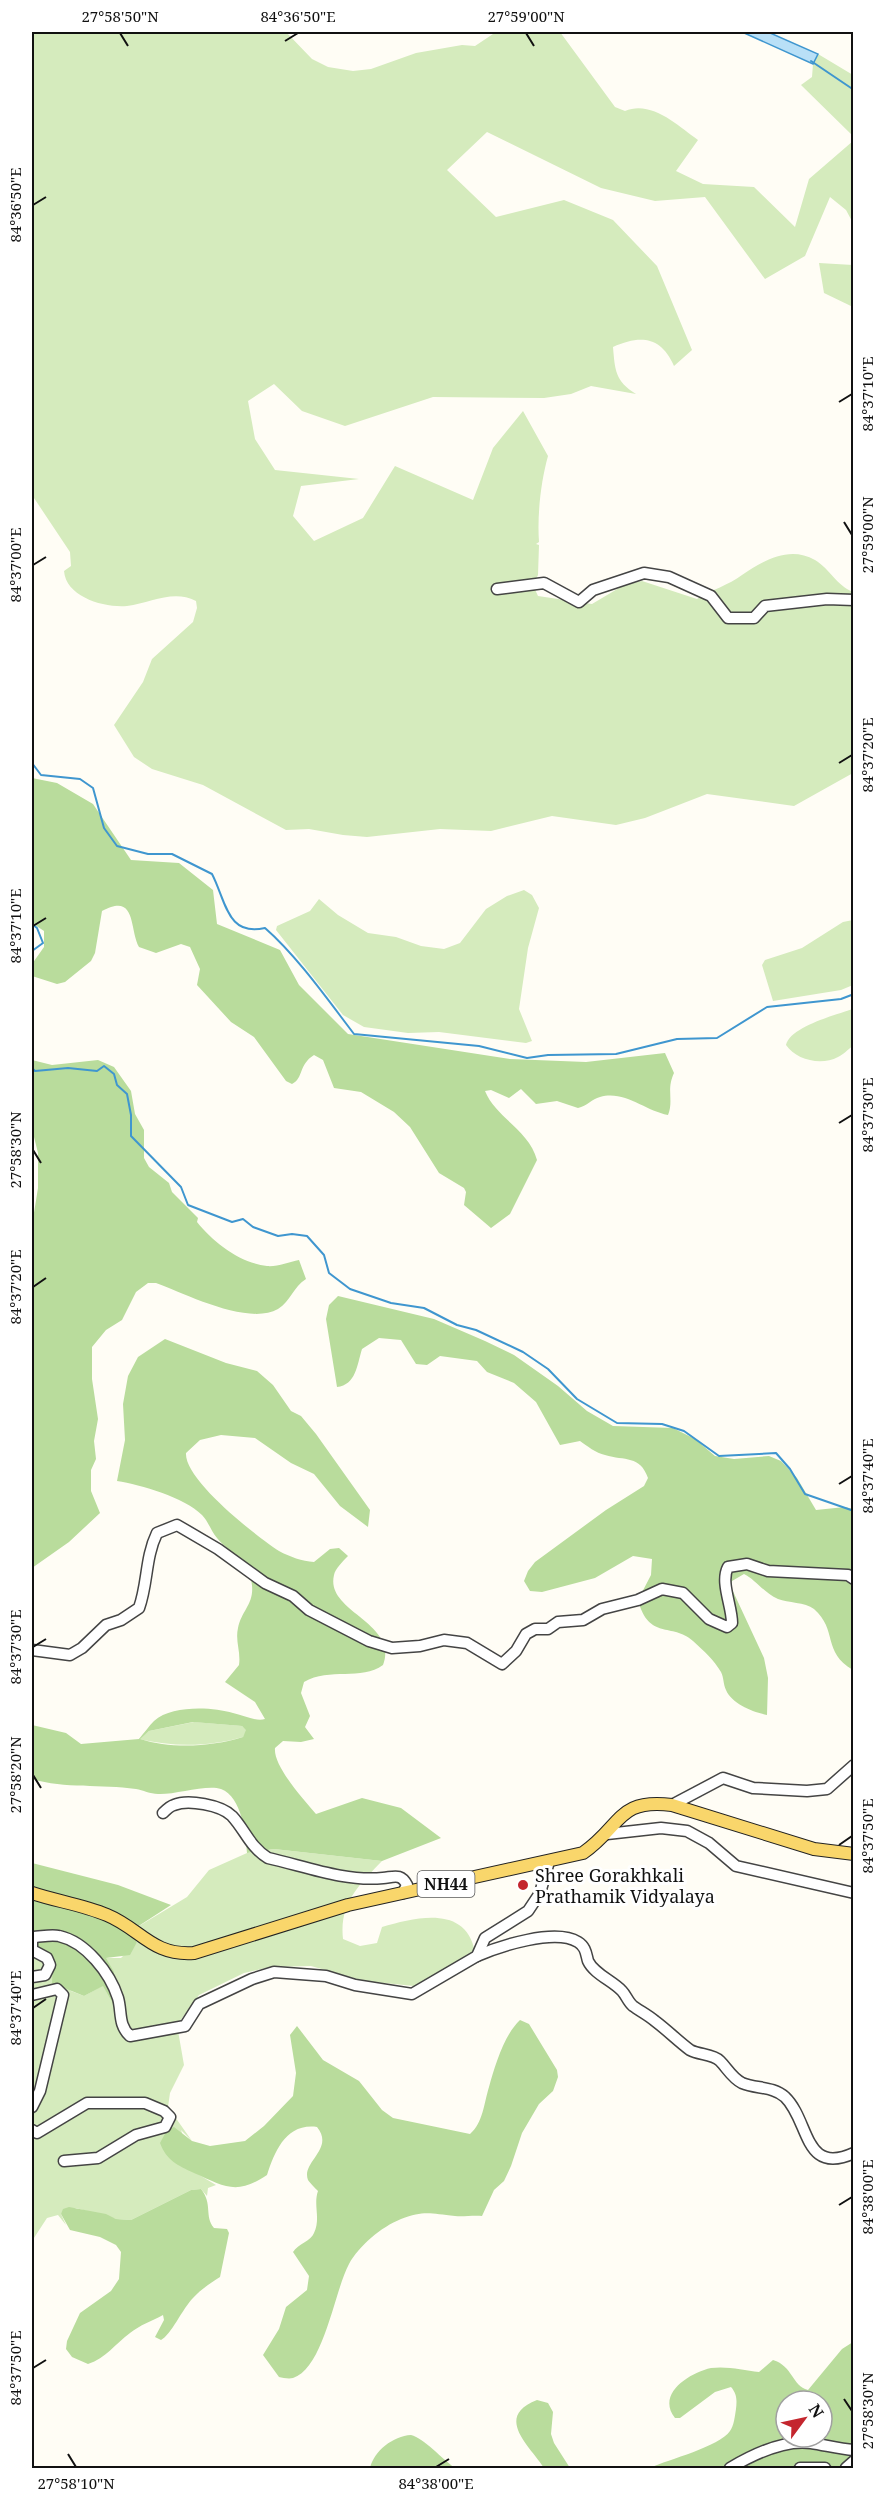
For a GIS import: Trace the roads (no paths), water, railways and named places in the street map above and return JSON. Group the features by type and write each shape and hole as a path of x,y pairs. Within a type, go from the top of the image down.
{"main road":[{"name":"NH44","path":"32,1893 107,1915 152,1945 165,1952 179,1954 194,1953 348,1905 583,1853 607,1834 627,1809 652,1802 672,1805 814,1849 854,1854"}],"street":[{"path":"497,589 518,589 544,583 579,602 593,590 644,573 669,577 711,596 728,618 754,618 765,606 827,599 854,600"},
{"path":"32,1650 70,1655 82,1648 106,1625 121,1620 139,1608 147,1580 146,1567 149,1548 157,1533 177,1525 218,1549 265,1583 293,1596 309,1610 369,1641 392,1648 420,1646 444,1640 467,1643 502,1664 516,1651 526,1635 535,1629 548,1629 558,1622 583,1620 602,1609 638,1600 662,1589 682,1593 709,1619 727,1627 732,1623 732,1608 725,1574 728,1567 737,1563 768,1571 848,1575 854,1579"},
{"path":"672,1805 723,1778 753,1788 807,1791 827,1789 854,1765"},
{"path":"163,1813 174,1804 216,1807 231,1815 255,1850 267,1858 362,1880 398,1875 404,1879 406,1885 403,1893"},
{"path":"607,1834 661,1828 687,1830 709,1843 736,1866 854,1893"},
{"path":"477,1956 485,1938 528,1911 540,1893 548,1865 546,1862"},
{"path":"32,1937 58,1935 78,1945 107,1973 118,1998 122,2029 130,2036 185,2026 199,2004 218,1993 274,1972 326,1976 355,1985 412,1994 477,1956 504,1945 532,1940 566,1938 580,1943 588,1953 588,1960 592,1967 623,1991 631,2004 654,2019 680,2042 693,2051 719,2060 741,2082 769,2089 785,2097 801,2118 807,2140 816,2153 842,2159 854,2153"},
{"path":"32,1942 32,1950 47,1958 50,1965 45,1975 32,1977"},
{"path":"32,1995 57,1989 63,1995 40,2091 32,2107"},
{"path":"32,2130 37,2133 87,2103 145,2103 164,2111 170,2117 165,2127 136,2135 98,2158 64,2160"},
{"path":"730,2469 758,2453 784,2446 808,2443 854,2450"},
{"path":"846,2469 854,2461"},
{"path":"800,2469 825,2469"}],"water":[{"path":"742,32 768,32 818,54 813,64"}],"waterway":[{"path":"811,61 854,90"},
{"path":"32,763 41,775 80,779 93,788 104,828 117,846 148,854 172,854 212,874 235,922 252,929 265,928 277,939 312,979 354,1034 479,1046 527,1058 548,1055 616,1054 677,1039 717,1038 767,1007 841,999 854,994"},
{"path":"32,924 37,928 43,943 32,951"},
{"path":"32,1068 35,1071 68,1068 97,1071 104,1066 114,1074 117,1085 127,1094 131,1115 131,1136 181,1187 188,1205 232,1222 243,1219 253,1227 278,1236 292,1234 307,1236 324,1255 329,1273 350,1289 391,1303 424,1308 457,1325 476,1330 523,1352 548,1369 577,1399 617,1423 662,1424 684,1431 719,1456 776,1453 790,1469 805,1494 854,1511"}],"place":[{"name":"Shree Gorakhkali Prathamik Vidyalaya","path":"523,1885"}]}
